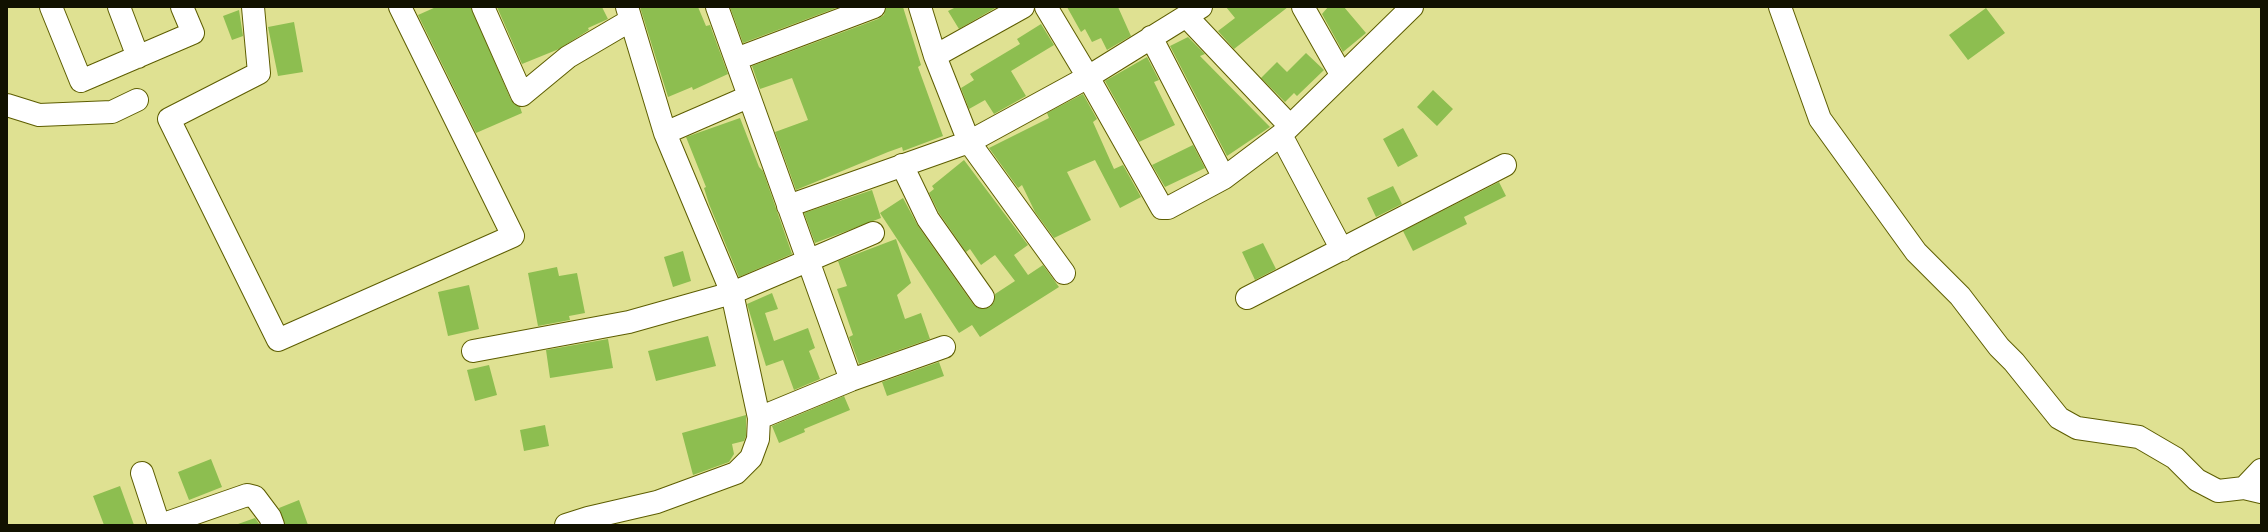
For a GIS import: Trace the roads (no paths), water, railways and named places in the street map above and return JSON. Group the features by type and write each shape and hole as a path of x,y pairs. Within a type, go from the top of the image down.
{"street":[{"path":"51,7 81,81 193,33 182,7"},
{"path":"118,7 138,56"},
{"path":"253,7 259,74 169,119 278,340 513,236 461,134 400,7"},
{"path":"482,7 522,95 568,57 629,13 666,133 732,293 759,418 758,439 751,458 736,473 657,502 588,518 566,525"},
{"path":"717,7 748,97 851,380"},
{"path":"736,59 874,7"},
{"path":"920,7 935,56 969,142 1064,273"},
{"path":"935,56 1023,7"},
{"path":"1046,7 1088,77 1162,208 1168,208 1224,178 1285,130 1341,74 1412,7"},
{"path":"1304,7 1341,74"},
{"path":"1780,7 1820,119 1916,252 1960,296 1998,347 2014,362 2059,418 2077,428 2139,437 2175,458 2197,480 2218,490 2252,490 2261,470"},
{"path":"788,206 969,142 1088,77 1193,11 1285,130 1342,250"},
{"path":"1151,37 1224,178"},
{"path":"666,133 748,97"},
{"path":"7,104 39,115 112,112 137,100"},
{"path":"902,165 928,219 983,297"},
{"path":"1247,298 1505,165"},
{"path":"473,351 629,322 732,293 873,233"},
{"path":"759,418 851,380 944,348"},
{"path":"142,473 160,525 247,496 255,497 270,517 273,525"}]}
